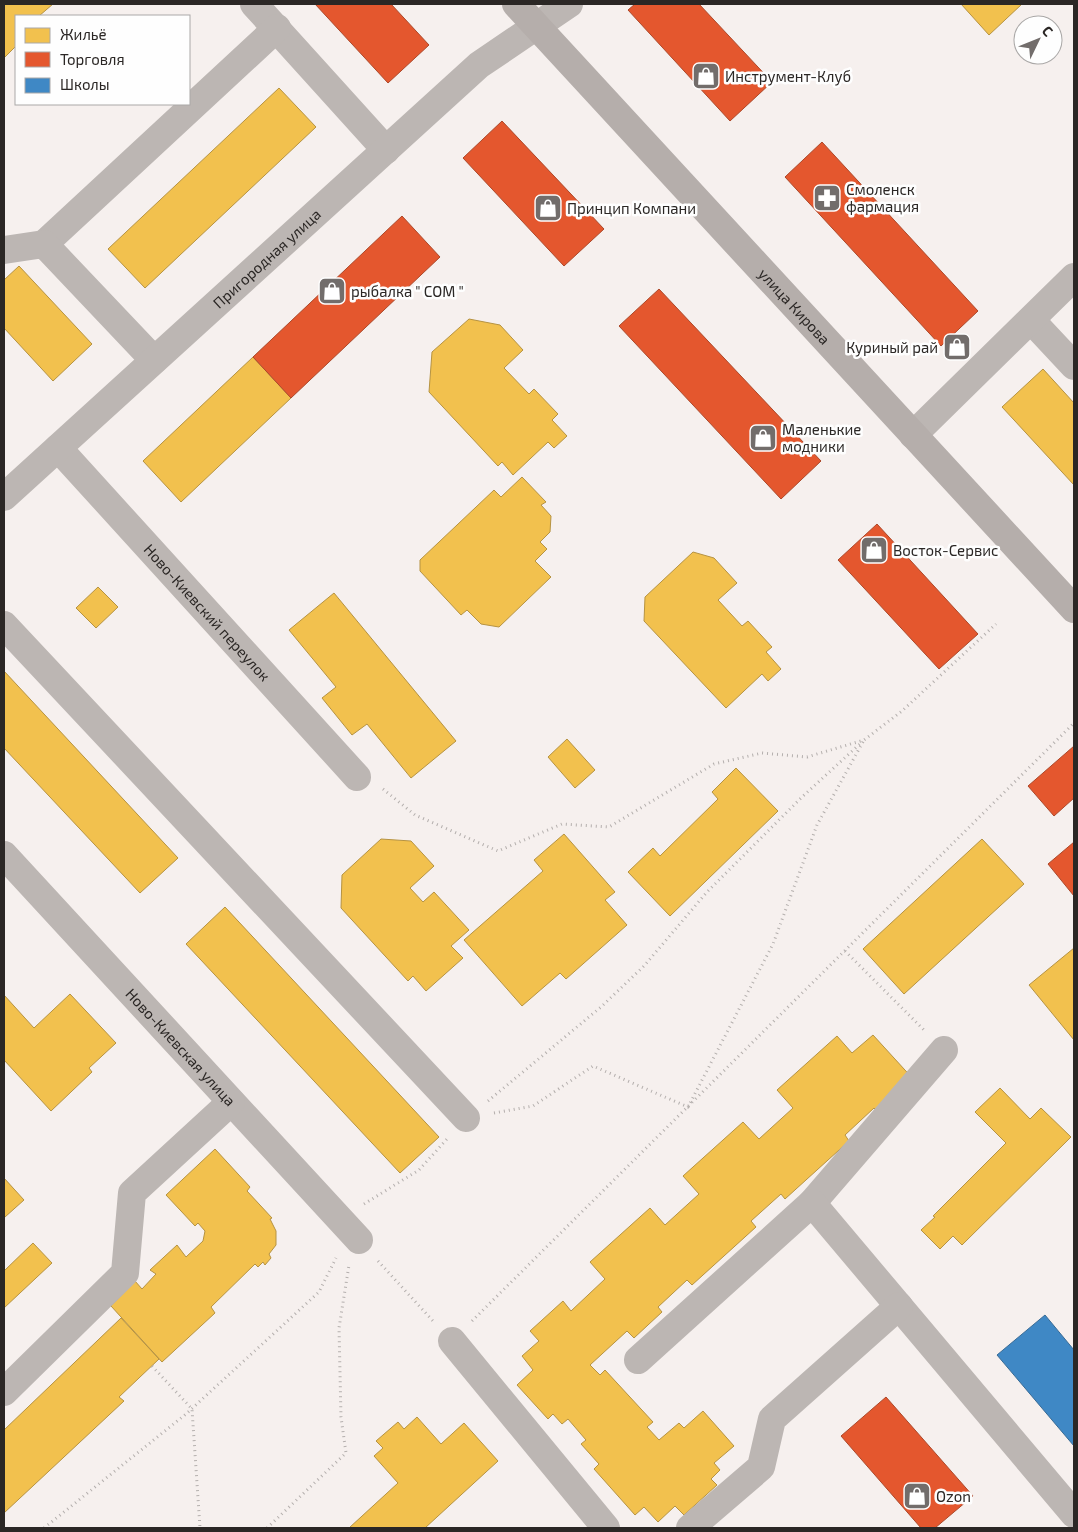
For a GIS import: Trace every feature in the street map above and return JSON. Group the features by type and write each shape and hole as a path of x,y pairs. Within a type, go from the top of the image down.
{"main road":[{"name":"улица Кирова","path":"516,4 1074,609"}],"street":[{"path":"254,4 386,150"},
{"name":"Пригородная улица","path":"4,497 479,65 569,4"},
{"path":"4,250 44,244 276,28"},
{"path":"44,244 154,360"},
{"path":"913,435 1074,277"},
{"path":"1031,320 1074,366"},
{"name":"Ново-Киевский переулок","path":"58,448 357,777"},
{"path":"4,625 466,1118"},
{"name":"Ново-Киевская улица","path":"4,855 350,1231"},
{"path":"638,1360 812,1203 944,1050"},
{"path":"4,1392 125,1273 132,1193 231,1102"},
{"path":"812,1203 1074,1514"},
{"path":"690,1528 761,1467 772,1419 898,1306"},
{"path":"452,1341 606,1528"}],"path":[{"path":"44,1528 192,1409 319,1292 350,1231 419,1170 466,1118 594,1013 644,966 707,892 801,798 864,740 902,711 996,624"},
{"path":"350,1231 452,1341 1074,722"},
{"path":"357,777 389,791 415,816 498,851 562,824 608,826 714,764 762,753 807,757 864,740"},
{"path":"688,1106 773,944 817,825 864,740"},
{"path":"845,951 944,1050"},
{"path":"466,1118 533,1106 593,1066 688,1106"},
{"path":"267,1528 346,1453 341,1417 339,1328 350,1231"},
{"path":"152,1366 192,1409 200,1528"}],"building: Жильё":[{"path":"4,4 53,4 40,15 15,15 15,47 4,58"},
{"path":"961,4 1022,4 989,35"},
{"path":"279,88 316,127 145,288 108,249"},
{"path":"19,266 92,344 53,381 4,328 4,280"},
{"path":"469,319 500,325 523,350 504,368 529,394 534,389 558,414 552,420 567,436 554,448 548,442 513,475 502,462 498,466 429,392 432,352"},
{"path":"253,357 291,398 181,502 143,461"},
{"path":"1043,369 1074,403 1074,485 1002,407"},
{"path":"522,477 546,502 541,505 551,516 550,532 540,542 547,549 535,561 551,577 499,627 481,624 467,610 461,615 420,571 420,560 494,490 501,497"},
{"path":"693,552 714,558 737,583 718,600 742,626 748,621 772,647 766,652 781,669 768,681 762,674 726,708 644,621 645,597"},
{"path":"98,587 118,607 96,628 76,608"},
{"path":"334,593 456,741 411,778 367,724 352,735 322,698 336,687 289,630"},
{"path":"4,671 178,858 140,893 4,748"},
{"path":"567,739 595,770 575,788 548,757"},
{"path":"736,768 778,811 670,916 628,872 653,848 660,856 718,799 712,792"},
{"path":"564,834 615,892 605,900 627,925 566,979 560,973 522,1006 464,940 543,871 534,860"},
{"path":"381,839 411,841 434,866 410,888 423,902 434,892 469,930 451,946 463,958 426,991 413,976 408,981 341,908 342,875"},
{"path":"982,839 1024,884 904,994 863,949"},
{"path":"225,907 439,1137 400,1173 186,944"},
{"path":"1074,948 1074,1040 1029,985"},
{"path":"70,994 116,1043 89,1068 92,1072 51,1111 4,1060 4,995 34,1028"},
{"path":"873,1035 915,1081 879,1113 874,1108 845,1135 849,1141 785,1199 781,1194 751,1221 756,1227 692,1285 687,1280 658,1307 662,1312 634,1338 627,1331 590,1365 600,1375 605,1370 653,1422 647,1427 659,1440 679,1423 684,1428 703,1411 734,1446 714,1463 720,1470 711,1479 717,1485 684,1515 675,1506 658,1522 644,1507 635,1515 594,1469 599,1464 581,1444 586,1440 568,1419 562,1424 553,1414 548,1419 517,1385 533,1370 522,1356 539,1341 530,1331 563,1301 571,1311 605,1279 590,1262 650,1208 665,1225 699,1194 683,1176 743,1122 759,1139 793,1108 777,1090 837,1036 852,1053"},
{"path":"1000,1088 1030,1119 1041,1108 1071,1137 962,1245 953,1236 940,1249 921,1230 1006,1143 975,1112"},
{"path":"215,1149 250,1187 247,1191 272,1218 270,1219 276,1231 276,1245 269,1254 271,1258 265,1265 263,1262 258,1267 255,1264 211,1307 215,1313 162,1362 111,1306 135,1281 142,1289 156,1274 150,1270 177,1245 186,1257 203,1241 205,1231 198,1223 195,1226 166,1195"},
{"path":"4,1178 24,1200 5,1217 4,1216"},
{"path":"33,1243 52,1263 4,1308 4,1271"},
{"path":"121,1318 159,1359 119,1397 124,1401 4,1513 4,1430"},
{"path":"417,1417 441,1444 464,1423 498,1461 425,1528 349,1528 398,1483 374,1456 383,1448 376,1441 398,1422 404,1429"}],"building: Торговля":[{"path":"315,4 391,4 429,45 388,83"},
{"path":"635,4 699,4 772,82 730,121 628,10"},
{"path":"502,121 604,229 564,266 463,158"},
{"path":"822,142 978,311 941,346 785,177"},
{"path":"402,216 440,257 291,398 253,357"},
{"path":"659,289 821,461 781,499 619,326"},
{"path":"877,524 978,634 939,669 838,560"},
{"path":"1074,746 1074,798 1054,816 1028,786"},
{"path":"1074,842 1074,896 1048,864"},
{"path":"886,1397 973,1496 935,1528 921,1528 841,1436"}],"building: Школы":[{"path":"1045,1315 1074,1350 1074,1446 997,1355"}],"place":[{"name":"Инструмент-Клуб","path":"706,76"},
{"name":"Смоленск фармация","path":"827,198"},
{"name":"Принцип Компани","path":"548,208"},
{"name":"рыбалка \" СОМ \"","path":"332,291"},
{"name":"Куриный рай","path":"957,347"},
{"name":"Маленькие модники","path":"763,438"},
{"name":"Восток-Сервис","path":"874,550"},
{"name":"Ozon","path":"917,1496"}]}
